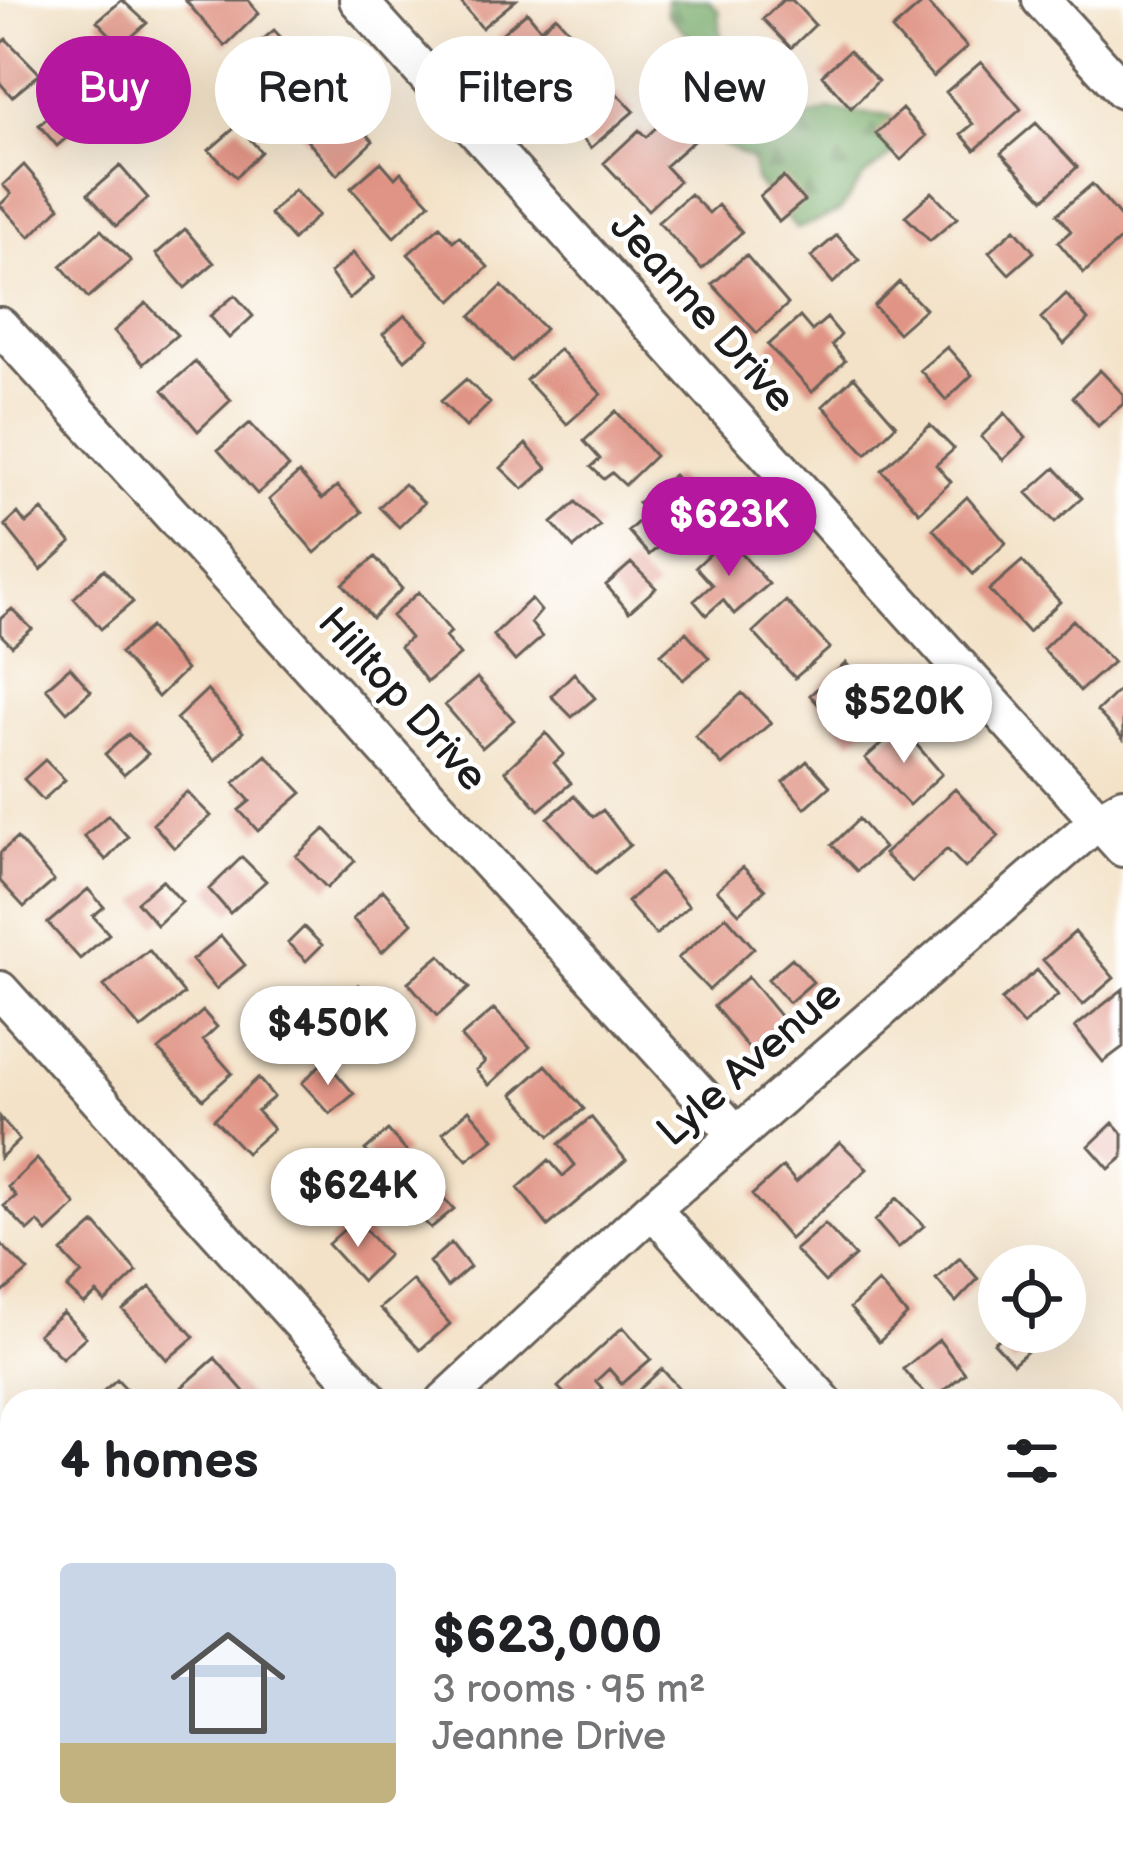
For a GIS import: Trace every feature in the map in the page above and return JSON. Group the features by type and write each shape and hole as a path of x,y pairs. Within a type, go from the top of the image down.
{"street":[{"name":"Jeanne Drive","path":"358,0 1115,825"},
{"path":"1041,0 1123,90"},
{"name":"Hilltop Drive","path":"0,326 737,1136"},
{"name":"Lyle Avenue","path":"458,1389 737,1136 1115,825"},
{"path":"0,990 360,1389"},
{"path":"652,1209 812,1389"}],"green space":[{"path":"667,0 709,0 719,11 721,36 689,36 667,14"},
{"path":"829,110 891,116 900,149 864,176 839,212 797,229 755,180 752,160 721,144 808,144 808,117"}],"building":[{"path":"122,0 147,23 132,36 111,36 97,21"},
{"path":"185,0 248,0 259,13 235,36 216,36"},
{"path":"459,0 516,0 482,28"},
{"path":"783,0 792,0 815,25 804,36 779,36 763,19"},
{"path":"925,1 967,47 933,77 892,30"},
{"path":"527,12 541,29 556,16 574,36 499,36"},
{"path":"6,39 36,70 36,77 12,97 0,83 0,44"},
{"path":"849,51 878,81 851,108 822,75"},
{"path":"981,62 1021,109 975,150 961,134 973,124 946,92"},
{"path":"615,92 634,111 615,127"},
{"path":"902,109 926,136 901,160 876,134"},
{"path":"1036,123 1077,167 1044,199 1001,153"},
{"path":"639,130 639,144 690,144 665,166 679,181 648,210 604,163"},
{"path":"216,144 254,144 261,152 236,177 209,150"},
{"path":"310,144 370,144 337,175"},
{"path":"381,162 395,178 401,172 430,203 394,237 351,188"},
{"path":"24,165 60,207 30,237 0,205 11,194 3,185"},
{"path":"120,166 148,198 116,226 88,194"},
{"path":"783,177 804,201 779,222 760,196"},
{"path":"1092,184 1123,220 1123,237 1084,273 1058,242 1071,231 1057,214"},
{"path":"294,190 318,215 293,240 270,214"},
{"path":"932,192 957,218 930,241 905,216"},
{"path":"690,194 709,213 718,205 742,232 702,269 658,222"},
{"path":"440,226 453,241 459,236 488,267 452,301 408,254"},
{"path":"185,229 214,263 185,288 156,254"},
{"path":"1015,229 1034,252 1009,274 989,252"},
{"path":"101,230 131,261 88,298 61,266"},
{"path":"837,235 859,260 833,283 811,257"},
{"path":"353,253 374,278 349,299 330,273"},
{"path":"746,255 788,304 757,333 712,284"},
{"path":"899,282 925,309 898,333 874,306"},
{"path":"502,286 545,329 512,361 471,316"},
{"path":"1066,294 1088,320 1064,344 1041,318"},
{"path":"235,295 253,316 229,338 210,316"},
{"path":"146,303 177,335 143,364 114,331"},
{"path":"405,315 429,339 405,360 383,334"},
{"path":"800,317 812,331 827,318 841,335 832,345 845,361 812,392 768,345"},
{"path":"947,347 972,375 946,400 920,370"},
{"path":"559,349 601,394 567,424 526,380"},
{"path":"195,362 231,400 198,431 163,390"},
{"path":"1100,370 1123,394 1123,404 1098,426 1073,397"},
{"path":"854,377 896,425 866,454 823,406"},
{"path":"466,379 490,403 466,427 441,401"},
{"path":"616,411 655,456 625,485 612,473 604,479 591,467 600,459 584,441"},
{"path":"1005,413 1026,438 1003,460 981,437"},
{"path":"250,423 289,467 257,494 218,450"},
{"path":"930,425 954,449 936,465 951,482 919,512 882,470"},
{"path":"526,444 547,468 523,489 501,468"},
{"path":"1055,468 1082,498 1055,522 1027,493"},
{"path":"299,473 322,499 337,486 362,512 315,553 269,500"},
{"path":"674,475 712,522 679,547 670,537 649,555 628,531 647,514 638,503"},
{"path":"404,484 424,503 399,527 379,507"},
{"path":"967,497 1006,543 973,574 933,529"},
{"path":"576,502 600,526 574,548 552,523"},
{"path":"42,510 71,543 41,570 5,525 18,513 26,524"},
{"path":"727,538 769,584 734,614 723,600 706,615 694,601 712,585 696,567"},
{"path":"375,557 402,589 372,618 343,584"},
{"path":"1022,561 1060,602 1028,632 989,590"},
{"path":"631,563 656,588 629,612 606,585"},
{"path":"104,569 133,602 101,629 74,598"},
{"path":"419,592 451,632 445,637 460,655 427,682 400,647 410,638 392,616"},
{"path":"531,599 541,611 531,623 542,637 515,661 493,635"},
{"path":"786,601 830,648 795,678 753,632"},
{"path":"12,609 32,629 12,646 0,634 0,619"},
{"path":"1073,620 1113,662 1080,691 1043,649"},
{"path":"150,627 186,670 158,697 120,653"},
{"path":"686,632 709,658 683,680 661,654"},
{"path":"846,663 886,713 851,741 810,695"},
{"path":"70,667 91,691 67,712 46,688"},
{"path":"574,673 595,698 572,717 551,696"},
{"path":"477,678 514,720 482,748 445,705"},
{"path":"1123,686 1123,739 1097,711"},
{"path":"207,690 243,732 215,760 176,719"},
{"path":"742,693 771,723 722,765 695,736"},
{"path":"901,727 942,774 909,805 865,758"},
{"path":"546,733 564,754 554,763 571,783 539,810 505,771"},
{"path":"128,734 148,754 124,775 105,754"},
{"path":"266,755 302,793 258,831 239,810 250,801 234,783"},
{"path":"45,760 65,780 43,800 24,779"},
{"path":"807,761 830,786 805,808 783,782"},
{"path":"955,789 999,836 965,868 947,849 912,882 884,854"},
{"path":"187,792 211,816 174,848 153,824"},
{"path":"574,796 593,817 603,810 630,845 596,873 548,818"},
{"path":"108,815 128,837 106,860 84,836"},
{"path":"859,819 884,848 857,871 832,845"},
{"path":"325,829 355,861 327,888 296,856"},
{"path":"17,838 54,881 24,907 0,881 0,853"},
{"path":"242,857 266,881 230,913 209,889"},
{"path":"743,867 765,890 739,913 717,890"},
{"path":"660,873 689,906 656,935 627,902"},
{"path":"162,880 182,902 157,925 137,902"},
{"path":"88,889 104,907 93,916 109,934 80,959 48,923"},
{"path":"383,890 412,923 382,952 353,919"},
{"path":"726,916 754,948 709,990 678,958"},
{"path":"304,927 322,945 306,961 288,943"},
{"path":"1075,932 1114,978 1083,1005 1043,960"},
{"path":"221,936 245,965 216,989 192,960"},
{"path":"149,950 184,994 141,1029 104,986"},
{"path":"440,955 469,988 437,1016 408,982"},
{"path":"792,958 813,982 789,1003 768,979"},
{"path":"1037,970 1058,995 1023,1025 1001,1000"},
{"path":"748,977 785,1022 751,1051 714,1006"},
{"path":"358,985 376,1006 355,1025 337,1005"},
{"path":"1123,989 1123,1047 1103,1062 1075,1027"},
{"path":"268,1001 295,1031 274,1050 247,1019"},
{"path":"494,1009 530,1047 489,1085 476,1070 485,1062 461,1037"},
{"path":"203,1011 217,1027 203,1040 232,1073 203,1099 159,1050"},
{"path":"325,1060 354,1094 330,1114 302,1083"},
{"path":"546,1065 584,1109 550,1136 513,1094"},
{"path":"258,1078 274,1097 257,1111 273,1129 246,1153 214,1119"},
{"path":"469,1110 494,1139 467,1160 443,1133"},
{"path":"0,1117 19,1140 0,1158"},
{"path":"591,1117 626,1160 548,1226 518,1188 549,1160 563,1176 575,1165 559,1144"},
{"path":"1113,1123 1123,1134 1123,1157 1109,1169 1089,1146"},
{"path":"388,1130 407,1152 384,1171 365,1150"},
{"path":"840,1142 867,1169 790,1239 752,1195 783,1167 796,1182"},
{"path":"298,1158 325,1188 332,1182 340,1191 306,1222 271,1182"},
{"path":"37,1159 76,1205 47,1232 38,1222 28,1231 4,1206 16,1196 8,1187"},
{"path":"438,1193 454,1209 431,1228 415,1213"},
{"path":"897,1198 924,1226 898,1248 875,1221"},
{"path":"356,1219 388,1255 362,1281 328,1244"},
{"path":"95,1223 137,1272 105,1302 97,1293 84,1304 67,1288 82,1274 62,1252"},
{"path":"825,1224 855,1256 825,1282 795,1250"},
{"path":"451,1243 470,1267 447,1287 429,1262"},
{"path":"0,1247 28,1271 0,1295"},
{"path":"960,1258 978,1279 956,1302 936,1279"},
{"path":"412,1280 450,1324 420,1350 380,1308"},
{"path":"878,1282 907,1315 879,1342 850,1308"},
{"path":"150,1287 194,1337 167,1360 123,1310"},
{"path":"63,1312 86,1337 62,1358 38,1334"},
{"path":"623,1327 651,1359 622,1384 609,1369 596,1381 601,1389 558,1387"},
{"path":"939,1340 965,1373 946,1389 920,1389 903,1369"},
{"path":"1003,1353 1026,1353 1013,1364"},
{"path":"215,1358 242,1389 184,1389"},
{"path":"662,1369 680,1389 640,1389"},
{"path":"117,1379 127,1389 106,1389"}]}
